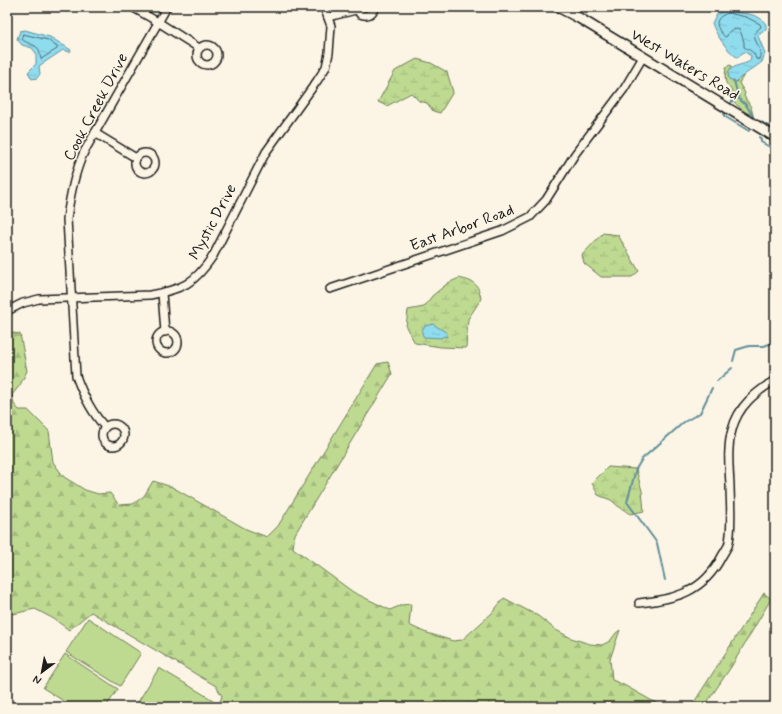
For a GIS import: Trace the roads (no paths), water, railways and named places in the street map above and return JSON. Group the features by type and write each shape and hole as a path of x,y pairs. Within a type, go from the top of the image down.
{"street":[{"path":"132,7 199,48"},
{"name":"Cook Creek Drive","path":"105,427 95,416 84,397 76,376 70,298 67,219 70,195 79,164 95,133 167,7"},
{"name":"Mystic Drive","path":"7,311 23,303 39,300 150,295 162,293 182,287 192,281 203,271 213,256 266,152 318,81 326,67 331,37 331,26 324,7"},
{"path":"328,17 356,8 360,14 367,16 372,13 375,7"},
{"name":"West Waters Road","path":"558,7 579,18 775,137"},
{"name":"East Arbor Road","path":"330,289 502,230 530,217 546,200 575,154 624,88 643,57"},
{"path":"95,133 136,158"},
{"path":"162,293 166,332"},
{"path":"639,603 661,601 681,595 701,585 716,567 728,545 731,519 729,455 732,428 741,410 749,400 757,392 775,380"}],"water":[{"path":"727,9 758,17 762,19 766,25 766,29 758,36 765,53 762,62 736,82 729,79 728,72 734,67 750,61 751,56 745,52 738,58 734,56 719,38 712,23 716,15"},
{"path":"25,30 50,37 71,50 70,52 63,50 39,66 40,74 37,78 32,79 28,72 36,64 36,53 32,48 22,45 17,39 20,31"},
{"path":"433,324 447,333 447,337 424,337 422,330 425,326"}],"waterway":[{"path":"734,81 739,99 746,105 753,116"},
{"path":"731,103 738,92"},
{"path":"724,114 724,116 749,131"},
{"path":"760,121 768,127"},
{"path":"759,137 761,142 775,150"},
{"path":"733,361 736,350 749,346 764,346 775,342"},
{"path":"717,381 732,368"},
{"path":"665,580 657,543 627,502 636,469 642,459 684,422 700,413 712,388"}]}
